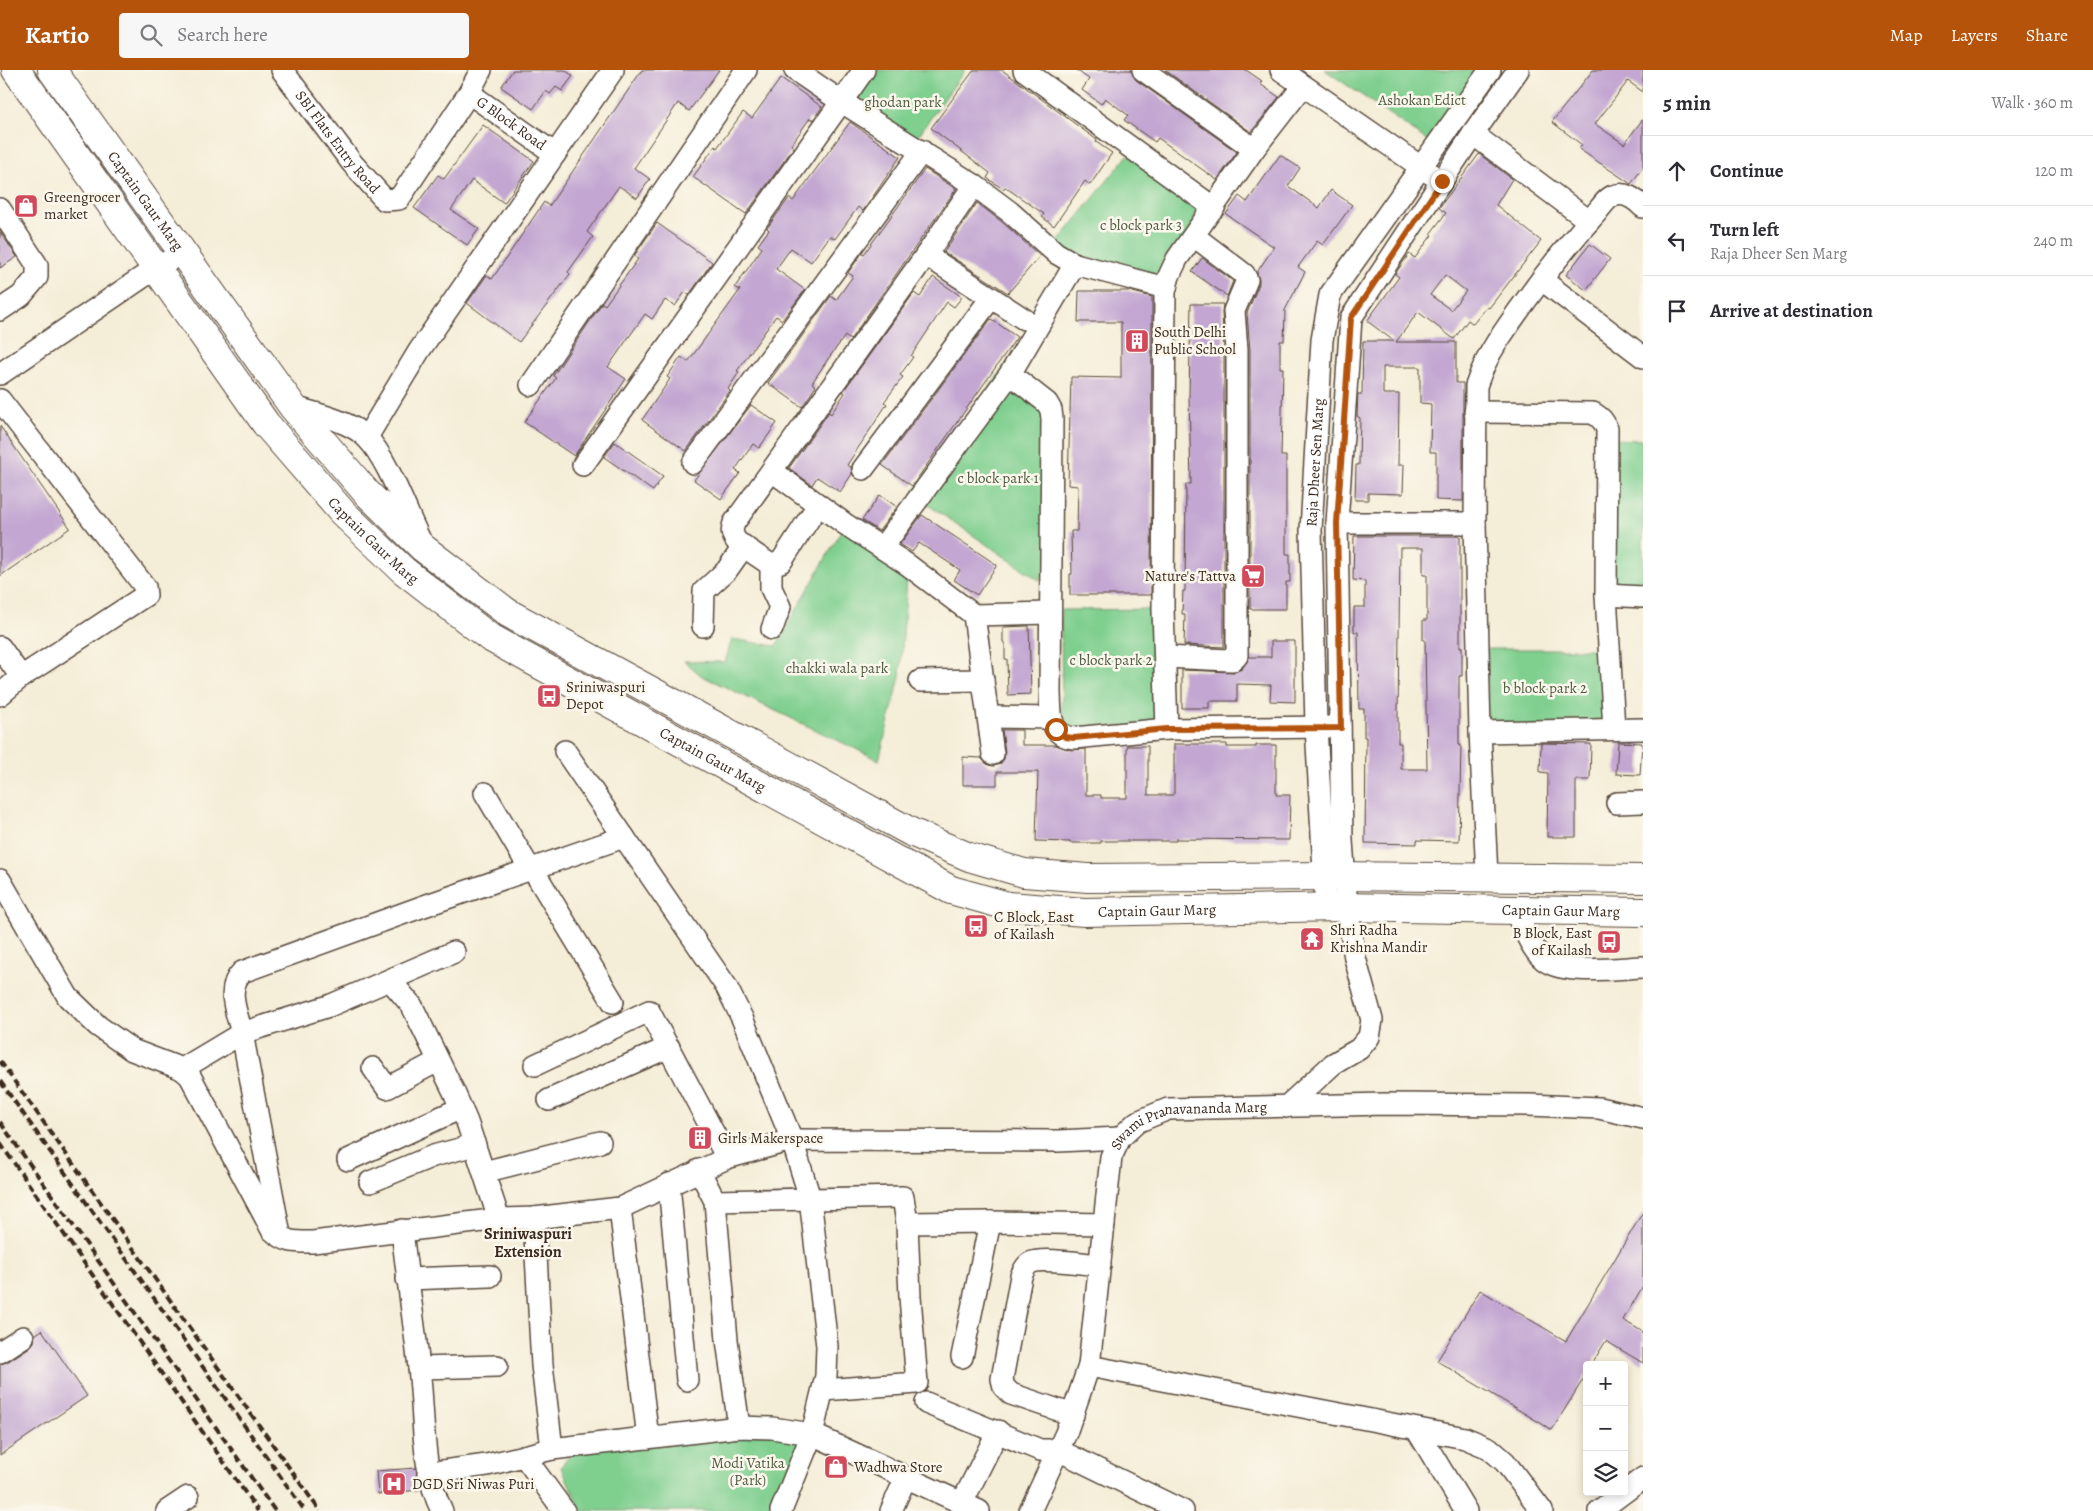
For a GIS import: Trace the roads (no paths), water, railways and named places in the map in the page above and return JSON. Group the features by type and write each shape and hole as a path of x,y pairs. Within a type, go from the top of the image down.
{"main road":[{"name":"Captain Gaur Marg","path":"16,70 266,424 342,512 403,570 489,637 951,890 1008,906 1084,912 1336,907 1643,912"},
{"name":"Captain Gaur Marg","path":"52,70 293,407 366,492 423,548 508,613 911,832 969,857 1024,873 1088,878 1487,876 1643,879"}],"street":[{"name":"SBI Flats Entry Road","path":"282,70 352,163 385,200 400,199 469,93 481,70"},
{"path":"367,437 415,357 613,70"},
{"path":"531,385 746,70"},
{"path":"796,70 842,102 974,185 1010,212 1050,249 1074,264 1166,288"},
{"path":"583,465 864,70"},
{"path":"1024,70 1214,208"},
{"path":"1143,70 1254,148"},
{"path":"1281,70 1442,181"},
{"name":"Raja Dheer Sen Marg","path":"1286,1107 1333,1064 1359,1048 1369,1037 1372,1020 1355,958 1336,907 1316,726 1311,530 1322,340 1330,295 1490,70"},
{"name":"Raja Dheer Sen Marg","path":"1334,876 1341,728 1337,523 1351,318 1473,134 1518,70"},
{"path":"1167,729 1164,300 1166,288 1177,259 1254,148 1303,86"},
{"name":"G Block Road","path":"469,93 555,154"},
{"path":"1473,134 1589,221"},
{"path":"693,463 922,151"},
{"path":"770,565 733,537 734,523 926,256 974,185"},
{"path":"1487,876 1480,732 1475,523 1476,386 1481,371 1496,343 1542,280 1611,196 1620,194 1630,196 1643,207"},
{"path":"0,209 37,264 37,277 21,296 0,310"},
{"path":"1165,657 1233,660 1237,656 1237,350 1234,311 1247,280 1244,274 1194,236"},
{"path":"0,374 156,268 182,253"},
{"path":"926,256 1024,319"},
{"path":"882,548 1010,374 1074,264"},
{"path":"1542,280 1643,357"},
{"path":"863,469 991,298"},
{"path":"1010,374 1047,404 1051,410 1051,718 1056,729 1065,737 1074,738 1167,729 1316,726 1341,728"},
{"path":"0,400 146,590 146,595 143,598 21,677 0,695"},
{"path":"293,407 330,417 367,437 380,456 423,548"},
{"path":"1475,412 1593,414 1601,418 1605,423 1607,429 1606,595 1614,729"},
{"path":"772,471 818,505 908,565 974,615 1050,613"},
{"path":"770,565 780,562 818,505"},
{"path":"1337,523 1475,523"},
{"path":"703,626 704,591 727,570 744,546"},
{"path":"770,565 771,588 780,607 772,629"},
{"path":"1606,595 1643,596"},
{"path":"974,615 993,754"},
{"path":"0,647 21,677"},
{"path":"920,681 983,680"},
{"path":"988,717 1051,718"},
{"path":"1480,732 1643,729"},
{"path":"565,751 726,986 742,1018 792,1140 810,1198 826,1346 826,1376 812,1434 781,1511"},
{"path":"485,793 613,1002"},
{"path":"1617,803 1643,802"},
{"path":"281,1238 242,1033 234,1002 233,989 236,979 242,972 424,906 624,837"},
{"path":"0,880 68,996 98,1026 132,1050 182,1069 190,1076 272,1230 281,1238 294,1242 313,1242 499,1219 534,1218 620,1208 727,1158 792,1140 1058,1141 1120,1138"},
{"path":"1515,911 1540,957 1549,965 1564,969 1643,967"},
{"path":"182,1069 242,1033 329,1006 454,952"},
{"path":"390,980 412,1006 461,1108 499,1219"},
{"path":"535,1066 650,1011 727,1158"},
{"path":"549,1100 669,1047"},
{"path":"373,1068 387,1088 438,1061"},
{"name":"Swami Pranavananda Marg","path":"1030,1511 1073,1415 1089,1366 1111,1157 1120,1138 1137,1122 1168,1110 1386,1104 1529,1105 1599,1108 1643,1118"},
{"path":"348,1160 461,1108"},
{"path":"484,1172 600,1142"},
{"path":"370,1182 433,1156 475,1145"},
{"path":"699,1170 715,1201 727,1340 739,1427"},
{"path":"669,1184 687,1380"},
{"path":"715,1201 903,1197 907,1223 910,1297 917,1383 823,1390"},
{"path":"620,1208 648,1438"},
{"path":"534,1218 542,1364 552,1449"},
{"path":"962,1357 990,1222"},
{"path":"907,1223 1104,1224"},
{"path":"402,1230 419,1368 428,1473 442,1511"},
{"path":"1073,1415 1011,1394 1004,1387 1002,1379 1021,1276 1029,1263 1041,1261 1100,1264"},
{"path":"407,1279 490,1276"},
{"path":"0,1352 23,1337"},
{"path":"419,1368 497,1366"},
{"path":"1089,1366 1465,1438 1489,1448 1505,1462 1542,1511"},
{"path":"926,1403 1040,1450 1058,1450 1183,1511"},
{"path":"428,1473 487,1465 552,1449 739,1427 772,1428 812,1434 971,1507 998,1432"},
{"path":"1418,1430 1466,1511"},
{"path":"524,1456 564,1511"},
{"path":"891,1511 906,1477"},
{"path":"1600,1511 1643,1478"},
{"path":"167,1511 188,1497"}],"railway":[{"path":"0,1061 320,1511"},
{"path":"0,1081 305,1511"},
{"path":"0,1122 275,1511"},
{"path":"0,1143 258,1511"}],"place":[{"name":"Greengrocer market","path":"26,206"},
{"name":"South Delhi Public School","path":"1137,341"},
{"name":"Nature's Tattva","path":"1253,576"},
{"name":"Sriniwaspuri Depot","path":"549,696"},
{"name":"C Block, East of Kailash","path":"976,926"},
{"name":"Shri Radha Krishna Mandir","path":"1312,939"},
{"name":"B Block, East of Kailash","path":"1609,942"},
{"name":"Girls Makerspace","path":"700,1138"},
{"name":"Wadhwa Store","path":"836,1467"},
{"name":"DGD Sri Niwas Puri","path":"394,1484"}],"district":[{"name":"Sriniwaspuri Extension","path":"528,1242"}],"park label":[{"name":"Ashokan Edict","path":"1422,100"},
{"name":"ghodan park","path":"903,102"},
{"name":"c block park 3","path":"1141,225"},
{"name":"c block park 1","path":"998,478"},
{"name":"c block park 2","path":"1111,660"},
{"name":"chakki wala park","path":"837,668"},
{"name":"b block park 2","path":"1545,688"},
{"name":"Modi Vatika (Park)","path":"748,1472"}]}
